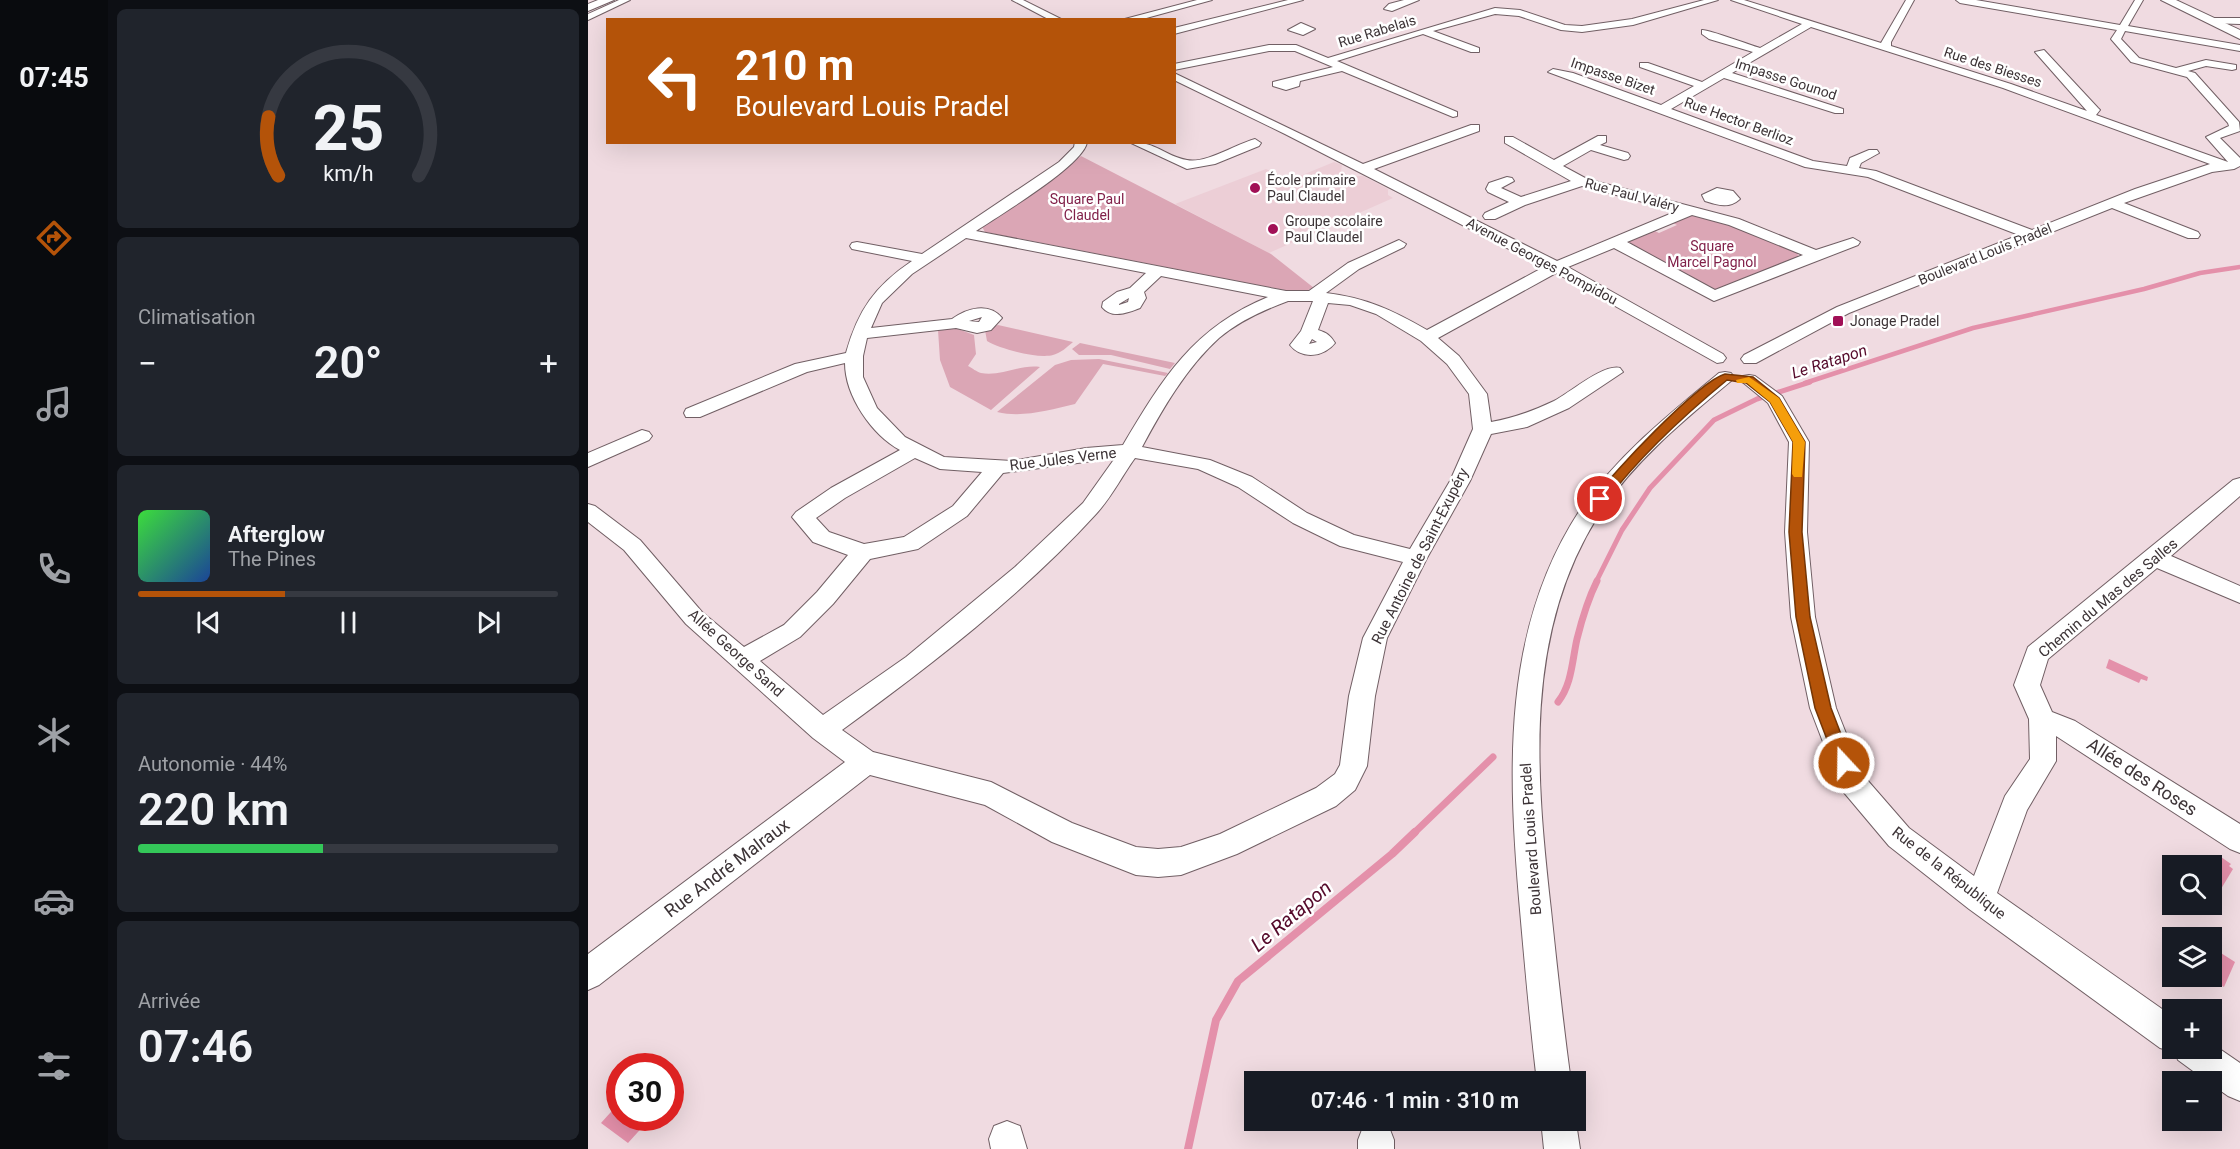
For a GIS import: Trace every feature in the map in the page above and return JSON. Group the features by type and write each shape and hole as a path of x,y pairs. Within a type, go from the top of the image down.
{"main road":[{"path":"588,8 608,0"},
{"path":"2167,0 2240,34"}],"street":[{"path":"588,16 626,0"},
{"path":"1016,0 1055,18"},
{"path":"1133,18 1208,0"},
{"path":"1176,31 1299,0"},
{"path":"1389,9 1392,6 1415,0"},
{"name":"Rue Rabelais","path":"1327,60 1495,11 1510,10 1564,28 1582,29 1603,24 1633,22 1714,0"},
{"name":"Rue des Biesses","path":"1734,0 2007,86 2234,168"},
{"path":"1886,48 1886,42 1910,0"},
{"path":"1960,0 2002,3 2240,48"},
{"path":"2139,0 2116,39 2135,60 2191,75 2236,128 2212,137 2235,161 2234,168"},
{"path":"2212,21 2240,21"},
{"name":"Rue Hector Berlioz","path":"1662,109 1809,24"},
{"path":"1555,37 1582,29"},
{"path":"1423,31 1475,50"},
{"path":"1705,32 1712,37 1762,52"},
{"path":"1296,48 1310,38"},
{"path":"1176,68 1269,48 1296,48 1453,114"},
{"path":"2040,52 2094,110 2089,116"},
{"path":"2175,71 2206,63 2232,67"},
{"name":"Rue Hector Berlioz","path":"1644,65 1704,86"},
{"path":"1295,81 1342,68"},
{"name":"Impasse Bizet","path":"1553,72 1569,75 1662,109"},
{"name":"Impasse Gounod","path":"1724,74 1839,111"},
{"name":"Avenue Georges Pompidou","path":"1176,77 1364,168 1556,267 1745,380"},
{"name":"Rue Hector Berlioz","path":"1662,109 1810,164 1871,174 2032,235"},
{"path":"1364,168 1475,128"},
{"path":"1553,166 1602,139"},
{"name":"Rue Paul Valéry","path":"1509,140 1582,182 1617,193 1691,210"},
{"path":"1140,144 1187,165 1210,161 1255,143"},
{"name":"Rue Jules Verne","path":"1080,144 1080,148 1064,165 907,271 875,301 860,334 854,356 854,377 869,410 898,441 940,463 1012,466 1086,454 1130,451 1203,464 1245,482 1300,518 1348,541 1416,558"},
{"path":"1590,146 1624,156"},
{"path":"1852,171 1855,161 1873,153"},
{"name":"Boulevard Louis Pradel","path":"1750,359 1843,310 2112,203 2210,168 2234,168"},
{"path":"1507,181 1494,186 1493,189 1520,202"},
{"path":"1490,216 1520,202 1582,182"},
{"path":"1691,210 1712,200"},
{"path":"2112,203 2193,235"},
{"path":"1691,210 1734,222 1816,255"},
{"name":"Rue Paul Valéry","path":"1427,337 1556,267 1691,210"},
{"path":"964,232 1286,296 1353,301 1382,311 1427,337 1453,360 1478,394 1483,429 1520,423 1562,404 1614,372"},
{"path":"1616,242 1714,296 1853,242"},
{"path":"1309,332 1317,297 1335,276 1359,261 1399,244"},
{"path":"857,246 926,259"},
{"path":"1136,291 1158,271"},
{"path":"822,730 915,664 1023,573 1090,508 1130,451 1181,369 1214,334 1251,310 1286,296"},
{"path":"860,334 956,323"},
{"path":"1735,355 1755,362 1760,371 1755,378 1745,380 1735,355"},
{"path":"693,413 801,368 854,356"},
{"name":"Boulevard Louis Pradel","path":"1553,1071 1525,800 1528,678 1539,626 1558,573 1589,514 1623,470 1688,406 1745,380"},
{"name":"Rue de la République","path":"1745,380 1799,442 1796,532 1803,617 1823,708 1851,781 1899,837 1980,899 2162,1029"},
{"name":"Rue Antoine de Saint-Exupéry","path":"866,762 991,794 1062,832 1136,861 1158,863 1181,861 1202,855 1326,797 1345,782 1353,766 1362,696 1375,638 1416,558 1460,481 1483,429"},
{"path":"588,461 642,436"},
{"path":"915,450 838,493 803,518 822,537 862,552 910,543 960,511 998,466"},
{"name":"Chemin du Mas des Salles","path":"1980,899 2015,805 2043,761 2042,719 2027,685 2037,654 2240,485"},
{"name":"Allée George Sand","path":"588,511 632,545 694,618 822,730 866,762"},
{"path":"742,660 792,632 825,598 862,552"},
{"path":"2155,558 2240,595"},
{"name":"Allée des Roses","path":"2042,719 2066,729 2240,840"},
{"name":"Rue André Malraux","path":"588,974 866,762"},
{"path":"2205,1059 2240,1084"},
{"path":"1560,1131 1562,1149"}],"shaded area":[{"name":"Groupe scolaire Paul Claudel","path":"1334,162 1342,165 1341,171 1351,176 1363,176 1388,189 1388,195 1393,198 1269,253 1175,204 1266,169 1290,180"},
{"path":"2109,659 2148,677 2147,681 2141,679 2139,683 2106,668"},
{"path":"2222,858 2231,864 2229,866 2233,869 2222,887"},
{"path":"2222,954 2235,962 2224,987 2222,986"},
{"path":"606,1117 606,1127 601,1123"},
{"path":"612,1131 639,1131 628,1143"}],"green space":[{"name":"Square Paul Claudel","path":"1081,156 1271,254 1314,288 1302,292 1289,291 985,232 981,225 1062,172"},
{"name":"Square Marcel Pagnol","path":"1691,215 1717,219 1745,228 1797,251 1799,259 1719,290 1700,285 1629,244 1630,240 1653,230 1659,233 1677,225 1673,223"},
{"path":"998,325 1073,342 1053,355 1038,356 1019,352 987,341 985,330"},
{"path":"953,327 974,335 976,354 968,366 978,372 988,374 1025,367 1040,367 991,410 950,387 940,360 938,330"},
{"path":"1080,343 1175,363 1170,369 1111,355 1079,355 1072,349"},
{"path":"1099,359 1168,373 1165,376 1103,364 1075,404 1026,414 997,412 1055,365 1071,360"}],"waterway":[{"name":"Le Ratapon","path":"1805,383 1973,328 2144,289 2200,273 2240,267"},
{"name":"Le Ratapon","path":"1596,582 1622,530 1650,488 1714,420 1757,399 1810,382"},
{"name":"Le Ratapon","path":"1558,702 1569,680 1581,624 1597,581"},
{"name":"Le Ratapon","path":"1414,833 1493,757"},
{"name":"Le Ratapon","path":"1188,1149 1216,1020 1238,981 1392,854 1415,832"}],"slow traffic":[{"path":"1741,380 1749,380 1775,400 1799,442 1798,474"}],"place":[{"name":"École primaire Paul Claudel","path":"1255,188"},
{"name":"Groupe scolaire Paul Claudel","path":"1273,229"},
{"name":"Jonage Pradel","path":"1838,321"}],"route":[{"path":"1600,499 1623,470 1688,406 1725,377 1742,381 1749,380 1775,400 1799,442 1796,532 1803,617 1823,708 1844,763"}]}
